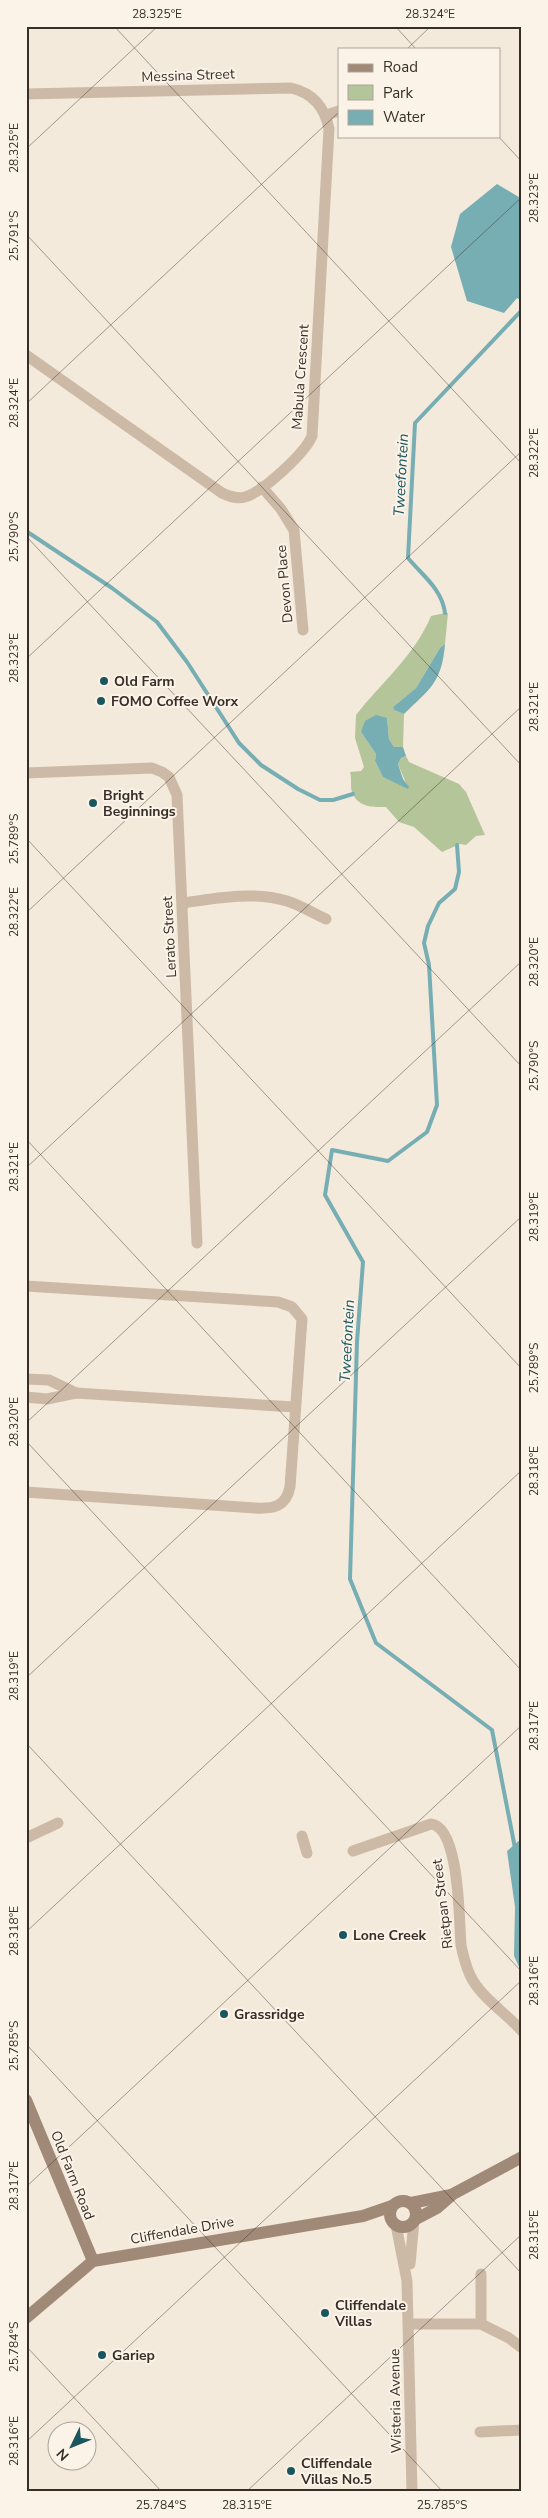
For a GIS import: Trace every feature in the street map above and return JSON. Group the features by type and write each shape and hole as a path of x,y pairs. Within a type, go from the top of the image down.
{"street":[{"name":"Messina Street","path":"26,94 283,87 298,90 311,97 326,115"},
{"path":"326,115 338,111"},
{"name":"Mabula Crescent","path":"26,355 222,493 242,498 253,494 262,487 299,457 312,436 329,138 326,115"},
{"name":"Devon Place","path":"262,487 281,509 294,530 303,630"},
{"name":"Lerato Street","path":"26,773 152,768 162,772 169,778 176,794 183,903 197,1243"},
{"path":"183,903 227,897 268,897 287,901 326,919"},
{"path":"26,1286 278,1302 292,1306 300,1316 302,1324 294,1407 290,1487 286,1500 276,1507 255,1508 26,1492"},
{"path":"26,1379 49,1380 76,1393"},
{"path":"26,1397 47,1399 76,1393 294,1407"},
{"path":"26,1838 58,1823"},
{"name":"Rietpan Street","path":"353,1852 428,1825 438,1826 449,1842 459,1902 462,1948 470,1975 479,1989 522,2031"},
{"path":"302,1836 307,1853"},
{"name":"Old Farm Road","path":"26,2100 92,2261"},
{"path":"453,2194 411,2203 399,2201 392,2206 390,2214 395,2224 406,2227 437,2208 453,2194 522,2157"},
{"path":"411,2203 416,2210 415,2220"},
{"name":"Cliffendale Drive","path":"92,2261 363,2216 392,2206"},
{"name":"Cliffendale Drive","path":"363,2216 395,2224"},
{"name":"Wisteria Avenue","path":"407,2281 415,2220"},
{"name":"Wisteria Avenue","path":"395,2224 407,2281 412,2492"},
{"path":"26,2318 92,2261"},
{"path":"480,2324 481,2274"},
{"path":"409,2324 480,2324 509,2338 522,2348"},
{"path":"480,2432 522,2430"}],"green space":[{"path":"448,613 445,644 440,648 416,688 393,707 394,710 404,714 403,747 394,747 389,739 387,718 361,732 376,754 375,761 383,777 408,788 398,764 401,758 406,756 409,762 459,784 466,792 485,835 476,836 466,845 460,844 442,852 414,827 399,822 386,807 366,806 358,801 352,792 350,772 361,771 364,767 355,738 356,715 407,656 431,616"}],"water":[{"path":"497,184 522,199 522,267 519,277 522,279 522,301 517,298 504,313 467,301 451,247 460,214"},
{"path":"445,644 438,676 428,691 404,714 394,710 393,707 416,688 440,648"},
{"path":"376,715 387,718 389,739 394,747 403,747 406,756 401,758 398,764 403,779 409,787 408,789 383,777 375,761 376,754 361,732 365,721"},
{"path":"522,1838 522,1973 514,1956 515,1907 507,1851"}],"waterway":[{"name":"Tweefontein","path":"445,613 436,590 408,558 415,423 521,311 522,307"},
{"path":"26,531 112,588 157,622 187,662 239,743 261,765 298,789 320,800 333,800 353,794"},
{"name":"Tweefontein","path":"457,845 459,872 455,889 439,903 428,926 424,943 429,965 437,1105 427,1132 388,1161 332,1150 325,1195 363,1262 357,1342 350,1579 376,1643 492,1730 515,1848"}],"place":[{"name":"Old Farm","path":"104,681"},
{"name":"FOMO Coffee Worx","path":"101,701"},
{"name":"Bright Beginnings","path":"93,803"},
{"name":"Lone Creek","path":"343,1935"},
{"name":"Grassridge","path":"224,2014"},
{"name":"Cliffendale Villas","path":"325,2313"},
{"name":"Gariep","path":"102,2355"},
{"name":"Cliffendale Villas No.5","path":"291,2471"}]}
